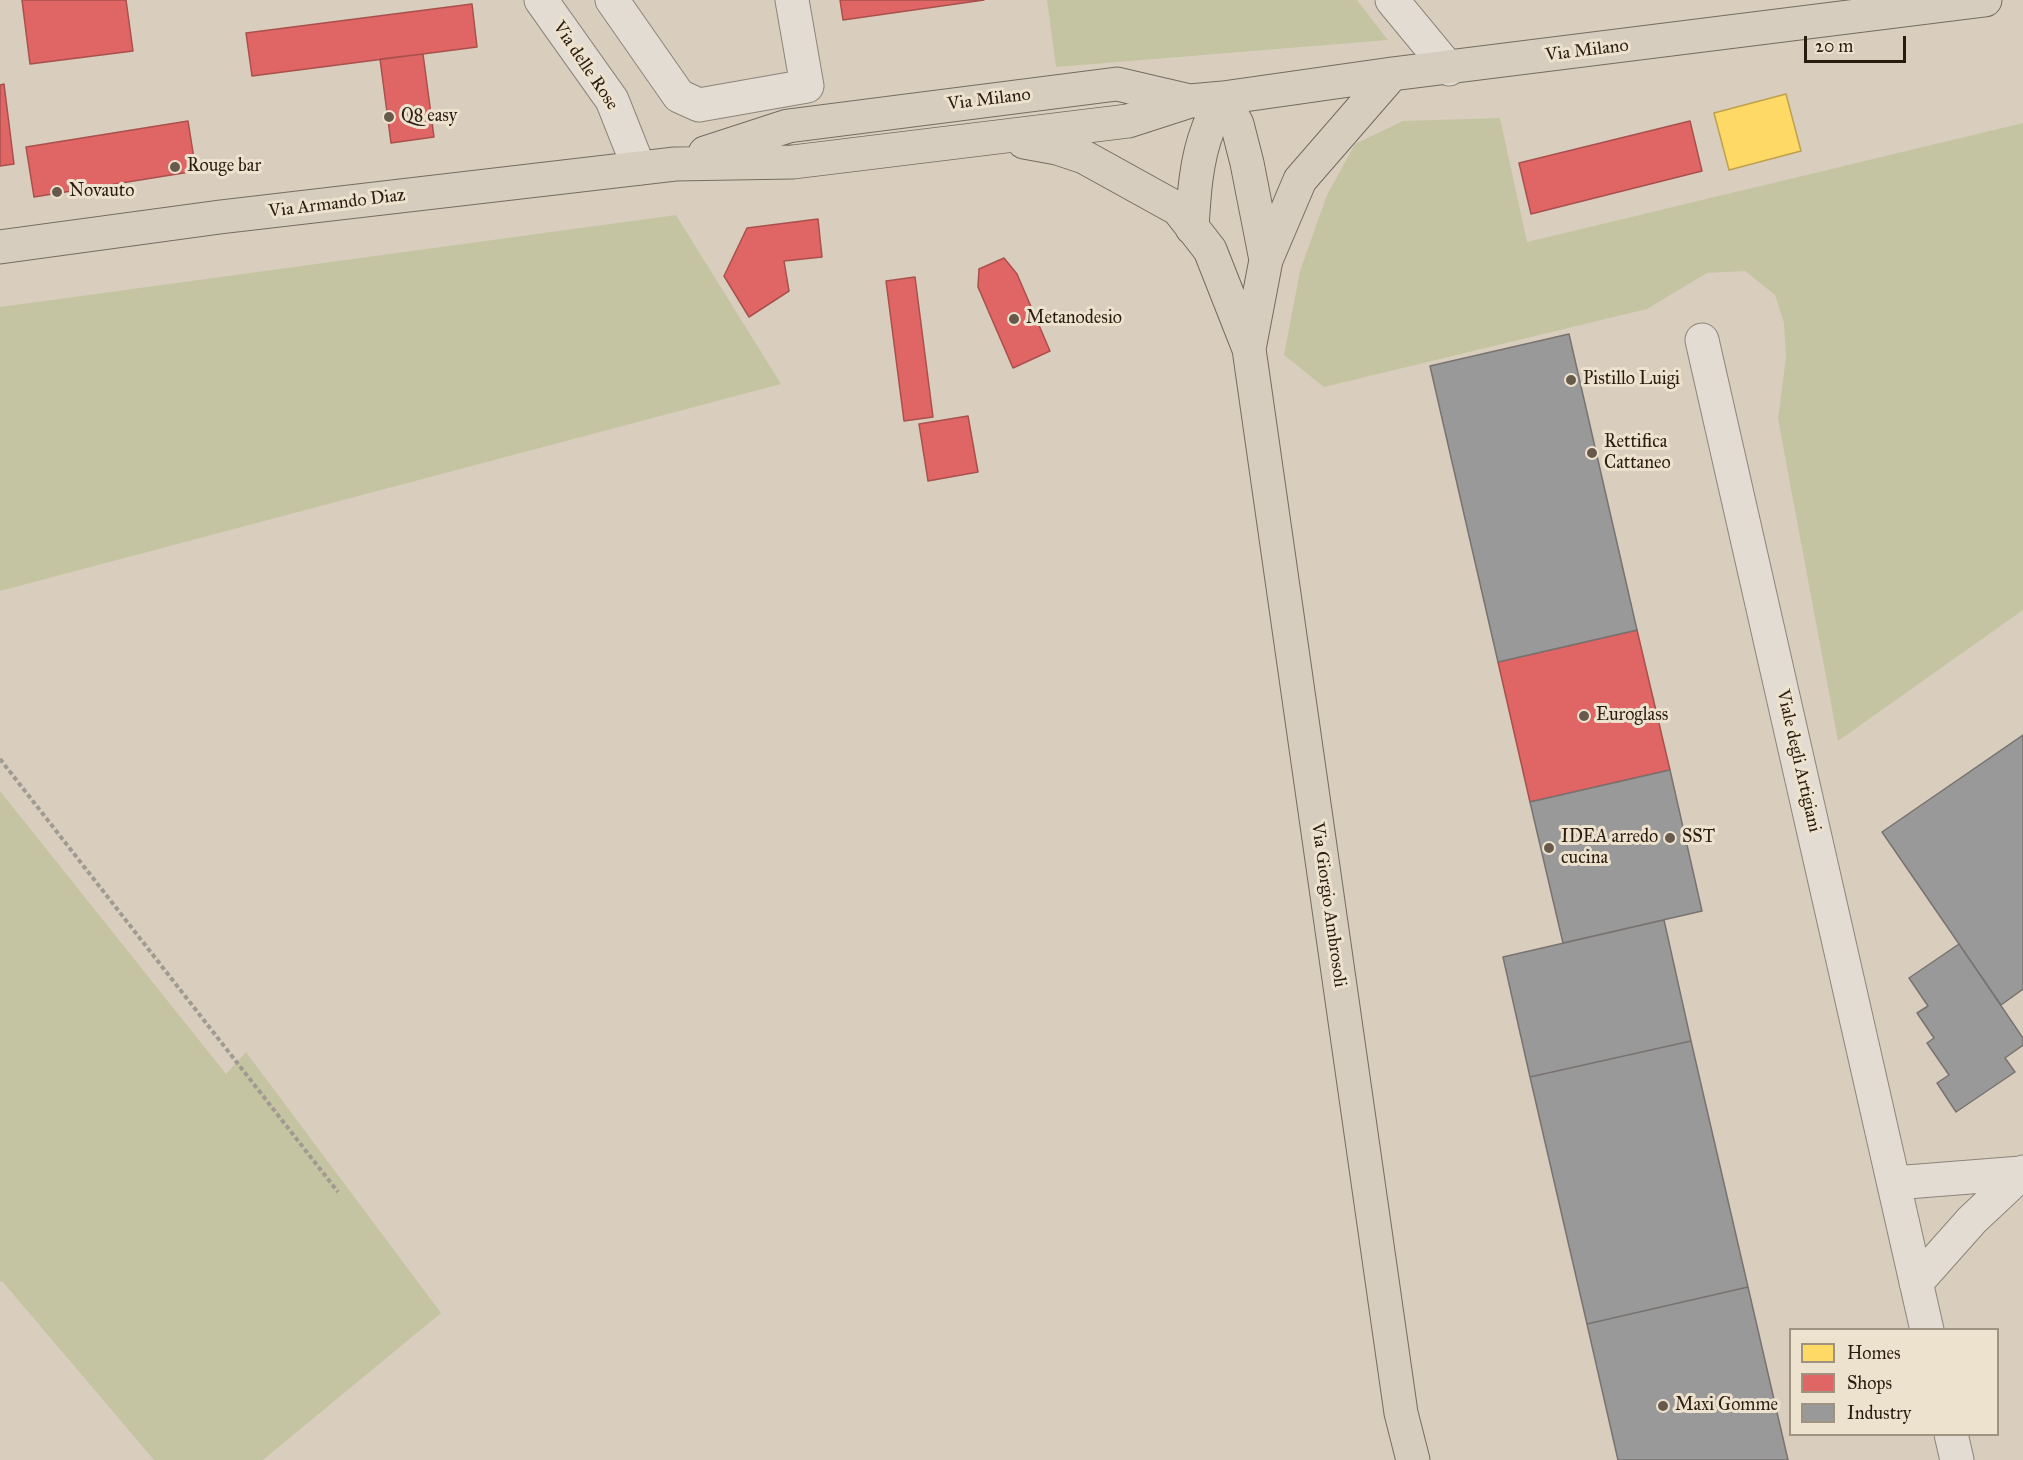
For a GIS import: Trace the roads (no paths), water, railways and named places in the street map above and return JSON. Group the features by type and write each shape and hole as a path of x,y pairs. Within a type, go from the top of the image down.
{"main road":[{"name":"Via Milano","path":"793,162 1128,121 1190,101 1222,99 1392,74 1449,69 1984,0"},
{"name":"Via Giorgio Ambrosoli","path":"1249,349 1266,260 1300,180 1392,74"},
{"name":"Via Milano","path":"788,126 1117,84 1190,101"},
{"name":"Via Giorgio Ambrosoli","path":"1222,99 1238,124 1266,260"},
{"path":"1192,228 1194,190 1201,154 1208,128 1222,99"},
{"name":"Via Armando Diaz","path":"675,164 788,126"},
{"name":"Via Giorgio Ambrosoli","path":"993,137 1057,148 1084,157 1178,209 1210,250 1249,349 1400,1402 1413,1460"},
{"name":"Via Armando Diaz","path":"0,247 220,217 675,164 793,162"}],"street":[{"name":"Via delle Rose","path":"541,0 612,100 639,168"},
{"path":"612,0 679,96 699,105 807,86 792,0"},
{"path":"1392,0 1449,69"},
{"name":"Viale degli Artigiani","path":"1702,340 1927,1328"},
{"path":"1894,1183 2022,1173"},
{"path":"1916,1283 1972,1220 2022,1173"},
{"path":"1951,1436 1957,1460"}],"place":[{"name":"Q8 easy","path":"389,117"},
{"name":"Rouge bar","path":"175,167"},
{"name":"Novauto","path":"57,192"},
{"name":"Metanodesio","path":"1014,319"},
{"name":"Pistillo Luigi","path":"1571,380"},
{"name":"Rettifica Cattaneo","path":"1592,453"},
{"name":"Euroglass","path":"1584,716"},
{"name":"SST","path":"1670,838"},
{"name":"IDEA arredo cucina","path":"1549,848"},
{"name":"Maxi Gomme","path":"1663,1406"}]}
